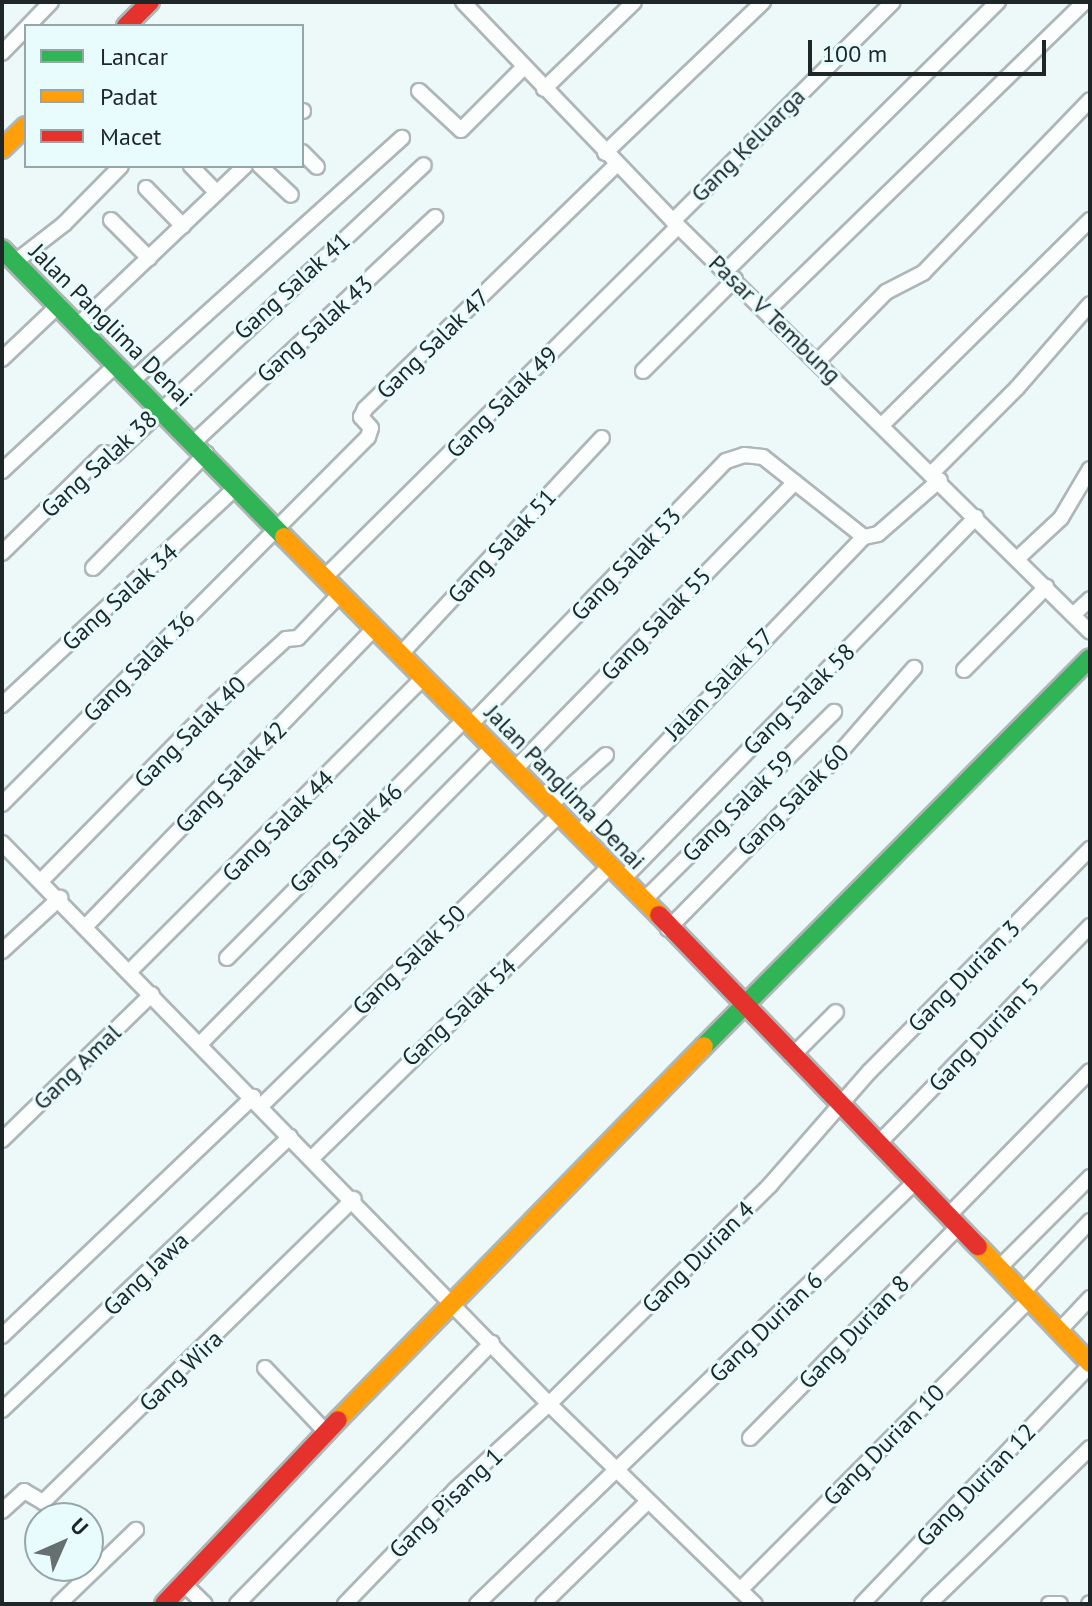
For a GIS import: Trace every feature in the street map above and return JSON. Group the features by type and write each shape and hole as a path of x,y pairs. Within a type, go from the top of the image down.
{"main road":[{"path":"128,24 150,2"},
{"path":"2,149 24,128"},
{"name":"Jalan Panglima Denai","path":"8,255 423,678 517,767 615,874 1090,1364"},
{"path":"164,1604 452,1300 746,1008 1090,658"}],"street":[{"path":"30,24 51,2"},
{"path":"544,89 634,2"},
{"path":"605,153 763,2"},
{"name":"Gang Keluarga","path":"676,224 893,2"},
{"path":"643,371 730,275 998,2"},
{"path":"768,310 1085,2"},
{"name":"Pasar V Tembung","path":"468,4 605,153 819,360 1090,632"},
{"path":"2,53 24,30"},
{"path":"419,91 461,130 524,67"},
{"path":"819,360 886,292 923,273 1090,100"},
{"path":"133,380 402,138"},
{"path":"304,154 317,167"},
{"name":"Gang Salak 47","path":"277,529 368,437 371,428 361,417 365,409 617,164"},
{"name":"Gang Salak 41","path":"160,408 424,165"},
{"path":"8,255 64,224 119,168"},
{"path":"193,168 217,193"},
{"path":"79,324 243,168"},
{"path":"262,168 291,195"},
{"path":"146,188 183,226"},
{"name":"Gang Salak 43","path":"93,568 200,448 435,217"},
{"path":"111,220 149,258"},
{"path":"883,424 1090,220"},
{"name":"Gang Salak 49","path":"326,576 676,224"},
{"name":"Jalan Salak 57","path":"578,834 864,537 888,526 1017,388 1090,304"},
{"path":"2,359 59,305"},
{"path":"2,471 117,364"},
{"name":"Gang Salak 38","path":"2,553 104,453 114,455 160,408"},
{"name":"Gang Salak 51","path":"401,654 602,438"},
{"name":"Gang Salak 53","path":"468,722 726,461 744,455 763,457 864,537"},
{"path":"1017,559 1061,518 1090,469"},
{"name":"Gang Salak 55","path":"517,767 795,482"},
{"name":"Gang Salak 34","path":"2,705 237,487"},
{"name":"Gang Salak 58","path":"615,874 976,517"},
{"name":"Gang Salak 36","path":"2,804 277,529"},
{"path":"964,670 1046,587"},
{"name":"Gang Salak 40","path":"42,880 216,703 286,639 298,638 341,593"},
{"path":"1073,615 1090,599"},
{"name":"Gang Salak 42","path":"86,926 375,628"},
{"name":"Gang Salak 60","path":"668,929 830,764 914,668"},
{"name":"Gang Salak 44","path":"131,970 423,678"},
{"name":"Gang Salak 59","path":"643,901 834,712"},
{"name":"Gang Salak 46","path":"227,958 468,722"},
{"path":"201,1043 494,746"},
{"name":"Gang Salak 50","path":"2,1336 257,1101 554,810 606,755"},
{"path":"2,843 131,970 549,1404 755,1604"},
{"name":"Gang Durian 3","path":"843,1107 869,1072 1090,849"},
{"name":"Gang Salak 54","path":"312,1158 615,874"},
{"path":"2,951 60,898"},
{"name":"Gang Durian 5","path":"878,1144 1090,926"},
{"name":"Gang Amal","path":"2,1140 152,994"},
{"path":"792,1056 836,1012"},
{"name":"Gang Durian 8","path":"750,1438 1090,1071"},
{"name":"Gang Durian 4","path":"549,1404 843,1107"},
{"name":"Gang Jawa","path":"2,1410 290,1137"},
{"path":"998,1269 1090,1177"},
{"name":"Gang Durian 6","path":"477,1604 914,1183"},
{"name":"Gang Wira","path":"2,1511 24,1491 43,1502 354,1199"},
{"name":"Gang Durian 10","path":"740,1590 1025,1296 1090,1221"},
{"path":"1060,1330 1090,1298"},
{"path":"237,1604 492,1343"},
{"name":"Gang Durian 12","path":"862,1604 1090,1364"},
{"path":"265,1368 326,1432"},
{"name":"Gang Pisang 1","path":"345,1604 455,1490 549,1404"},
{"path":"929,1604 1090,1448"},
{"path":"543,1604 648,1501"},
{"path":"59,1604 136,1530"},
{"path":"183,1583 205,1604"},
{"path":"1049,1604 1060,1604"}],"traffic: fast":[{"path":"2,249 284,537"},
{"path":"704,1046 1090,658"}],"traffic: slow":[{"path":"2,149 24,128"},
{"path":"284,537 659,915"},
{"path":"338,1420 704,1046"},
{"path":"978,1246 1090,1363"}],"traffic: jam":[{"path":"128,24 150,2"},
{"path":"659,915 978,1246"},
{"path":"164,1604 338,1420"}]}
